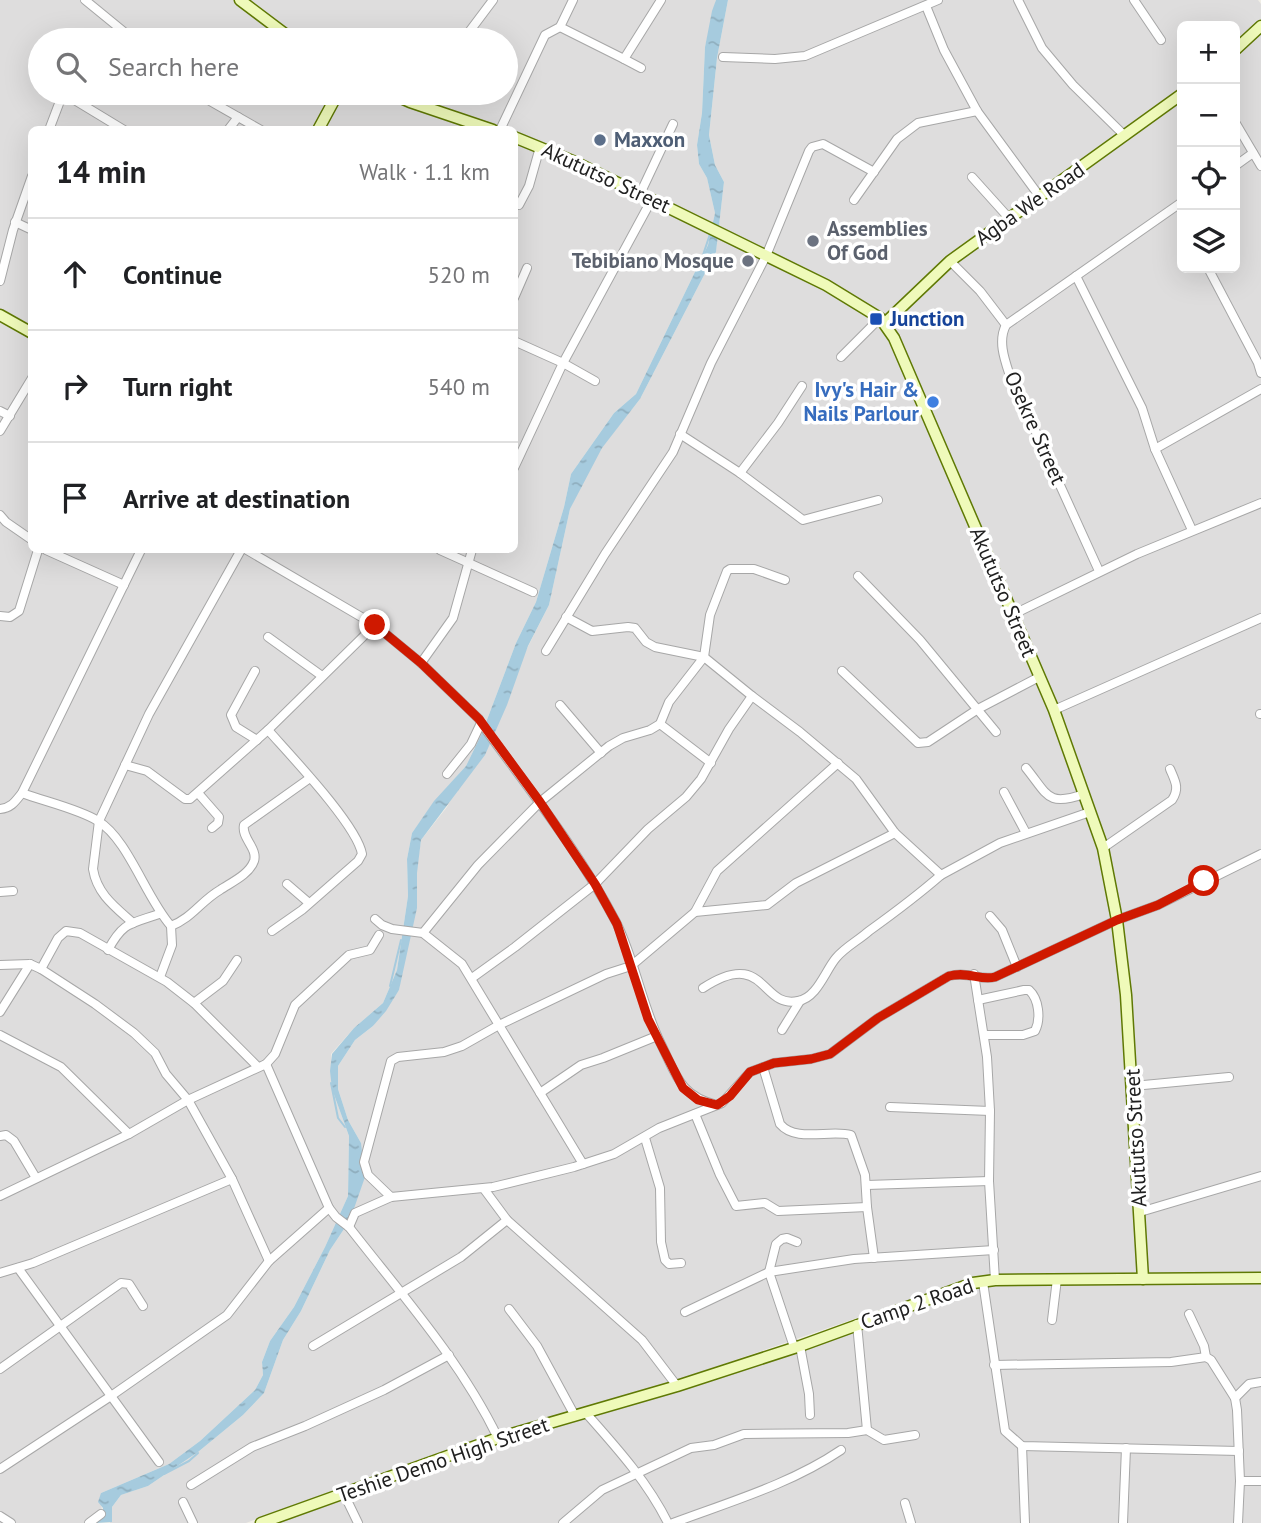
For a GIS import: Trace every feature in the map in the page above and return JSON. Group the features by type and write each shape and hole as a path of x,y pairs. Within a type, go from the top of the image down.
{"street":[{"path":"85,0 119,28"},
{"path":"240,0 277,28"},
{"path":"472,28 493,0"},
{"path":"518,92 545,35 560,27 573,0"},
{"path":"624,59 661,0"},
{"path":"723,57 775,59 805,56 938,0"},
{"path":"1018,0 1042,48 1073,85 1125,136"},
{"path":"1134,0 1161,40"},
{"path":"926,6 944,50 977,111 1040,197"},
{"path":"1240,45 1261,26"},
{"path":"560,27 641,68"},
{"name":"Agba We Road","path":"882,320 950,261 1008,217 1040,197 1177,97"},
{"path":"51,126 58,105"},
{"path":"83,105 117,126"},
{"path":"216,105 254,126"},
{"path":"320,126 332,105"},
{"path":"419,105 481,126"},
{"path":"502,126 512,105"},
{"path":"854,200 897,139 918,123 977,111"},
{"path":"231,126 237,117"},
{"path":"640,194 673,124"},
{"path":"1240,131 1261,166"},
{"name":"Akututso Street","path":"518,139 652,199 826,285 882,320 894,338 1054,710 1103,848 1117,920 1126,995 1143,1279"},
{"path":"546,651 625,522 673,452 711,363 766,256 812,146 823,144 874,172"},
{"path":"519,205 529,186 540,147"},
{"path":"1240,162 1253,153"},
{"path":"972,177 1008,217"},
{"path":"0,281 15,222 28,187"},
{"path":"518,459 563,363 652,199"},
{"path":"950,261 980,291 1006,325 1177,207"},
{"path":"15,222 28,228"},
{"path":"518,289 527,268"},
{"path":"1211,273 1260,363 1261,373"},
{"path":"1076,276 1142,408 1155,449 1192,530"},
{"path":"0,315 28,331"},
{"path":"841,357 882,320"},
{"name":"Osekre Street","path":"1006,325 1002,338 1003,354 1009,373 1099,571"},
{"path":"518,343 563,363 595,382"},
{"path":"0,431 28,385"},
{"path":"740,473 802,386"},
{"path":"1155,449 1261,389"},
{"path":"0,411 10,416"},
{"path":"680,433 803,520 878,500"},
{"path":"1012,615 1099,571 1261,503"},
{"path":"0,515 28,537"},
{"path":"0,616 10,617 19,611 37,553"},
{"path":"53,553 124,585"},
{"path":"0,809 15,804 22,793 140,553"},
{"path":"133,923 105,899 94,876 99,821 149,713 239,553"},
{"path":"252,553 375,625 421,663 493,737 595,884 617,924 648,1019 683,1088 698,1100 717,1105"},
{"path":"448,553 533,592"},
{"path":"421,663 453,618 471,553"},
{"path":"423,933 478,865 540,802 609,746 623,738 650,730 660,723 670,702 704,657 710,615 727,571 754,569 785,580"},
{"path":"858,576 919,640 996,732"},
{"path":"566,617 592,631 635,628 646,642 655,647 704,657 856,779 895,833 941,875"},
{"path":"1054,710 1261,618"},
{"path":"125,765 147,771 185,799 190,799 268,730 375,625"},
{"path":"268,637 322,676"},
{"path":"255,671 231,715 236,726 257,740"},
{"path":"842,671 918,743 928,742 978,709 1039,677"},
{"path":"472,978 595,884 648,829 686,797 711,763 729,729 752,696"},
{"path":"560,705 601,753"},
{"path":"660,723 711,763"},
{"path":"447,774 483,726"},
{"path":"268,730 356,837 362,854 358,861 309,903 272,931"},
{"path":"391,1197 368,1175 364,1162 391,1061 444,1052 462,1046 499,1025 606,974 631,966 695,912 717,871 838,763"},
{"path":"1026,768 1050,797 1063,801 1084,794"},
{"path":"1103,848 1172,800 1177,792 1177,785 1170,769"},
{"path":"171,926 194,914 207,900 232,884 252,865 254,855 243,832 244,825 310,778"},
{"path":"1004,792 1026,833"},
{"path":"22,793 99,821 122,846 159,914 171,926 172,945 160,977"},
{"path":"198,793 219,817 218,823 212,828"},
{"path":"782,1030 800,1001 808,996 840,954 941,875 971,857 1026,833 1090,812"},
{"path":"695,912 767,905 796,883 895,833"},
{"path":"349,1227 355,1213 391,1197 484,1189 614,1154 659,1128 717,1105 730,1096 750,1072 830,1054 878,1018 949,976 974,974 989,979 1117,920 1158,905 1261,854"},
{"path":"287,884 309,903"},
{"path":"0,892 13,891"},
{"path":"108,950 118,932 133,923 159,914"},
{"path":"989,916 1002,930 1017,967"},
{"path":"375,919 382,925 423,933 456,958 472,978 583,1164"},
{"path":"41,969 58,937 66,932 80,933 160,977 194,1003 262,1065 329,1208 349,1227 449,1355 498,1438"},
{"path":"0,1196 129,1134 188,1100 262,1065 275,1054 295,1005 349,955 370,950 379,935"},
{"path":"194,1003 222,981 237,960"},
{"path":"0,1012 30,964"},
{"path":"0,965 30,964 41,969 95,1004 134,1033 155,1053 166,1074 188,1100 232,1179 269,1261"},
{"path":"704,988 733,974 742,973 752,976 782,1000 800,1001"},
{"path":"974,974 984,1035 990,1111 989,1181 995,1280"},
{"path":"978,1000 1024,990 1029,990 1035,997 1039,1021 1035,1031 1023,1035 984,1035"},
{"path":"0,1035 61,1067 129,1134"},
{"path":"540,1093 581,1065 657,1036"},
{"path":"763,1067 780,1124 785,1130 794,1133 851,1135 867,1185 874,1258"},
{"path":"1133,1086 1229,1077"},
{"path":"890,1107 990,1111"},
{"path":"695,1114 736,1206 765,1203 778,1211 867,1207"},
{"path":"0,1136 6,1135 14,1141 36,1178"},
{"path":"645,1138 662,1197 662,1252 669,1264 681,1263"},
{"path":"1140,1212 1261,1176"},
{"path":"0,1272 18,1268 134,1222 232,1179"},
{"path":"867,1185 989,1181"},
{"path":"484,1189 508,1220 642,1340 677,1386"},
{"path":"0,1469 227,1315 269,1261 329,1208"},
{"path":"313,1346 461,1257 508,1220"},
{"path":"797,1242 787,1238 776,1244 769,1272 797,1346 809,1394 810,1415"},
{"path":"685,1312 769,1272 844,1260 994,1250"},
{"path":"18,1268 159,1462"},
{"name":"Camp 2 Road","path":"581,1415 677,1386 983,1282 1261,1278"},
{"path":"1052,1320 1057,1279"},
{"path":"0,1368 124,1282 129,1284 143,1306"},
{"path":"983,1282 1005,1431 1022,1446 1239,1451"},
{"path":"509,1308 581,1415 638,1472 668,1523"},
{"path":"1189,1314 1206,1357"},
{"path":"857,1324 867,1430"},
{"path":"191,1485 252,1447 306,1426 384,1390 449,1355"},
{"path":"994,1364 1171,1362 1206,1357 1211,1360 1234,1398 1240,1481 1238,1523"},
{"path":"1234,1398 1249,1384 1261,1382"},
{"name":"Teshie Demo High Street","path":"261,1523 498,1438 581,1415"},
{"path":"563,1523 597,1493 638,1472 691,1448 714,1445 744,1434 848,1433 867,1430 884,1440 915,1435"},
{"path":"1022,1446 1025,1523"},
{"path":"1123,1523 1126,1448"},
{"path":"674,1523 750,1495 824,1462 841,1450"},
{"path":"1240,1481 1261,1481"},
{"path":"344,1494 358,1523"},
{"path":"183,1502 192,1523"},
{"path":"905,1503 911,1523"},
{"path":"89,1523 102,1514"},
{"path":"0,1516 11,1523"}],"shaded area":[{"path":"0,0 716,0 705,47 702,113 697,145 699,164 707,178 715,213 708,245 636,394 614,413 571,474 536,602 516,643 482,733 466,766 435,801 412,833 407,859 408,896 397,970 383,1003 354,1028 331,1054 332,1089 349,1136 348,1196 294,1307 270,1341 262,1362 263,1375 255,1390 200,1441 169,1464 101,1493 102,1518 96,1523 0,1523"},
{"path":"728,0 1258,0 1261,4 1261,1273 1111,1276 992,1274 619,1400 545,1419 413,1462 246,1523 110,1523 112,1507 121,1495 148,1486 198,1452 243,1415 264,1393 283,1340 301,1311 330,1250 350,1220 361,1143 348,1120 338,1089 338,1066 355,1040 373,1026 399,990 421,840 447,807 549,605 570,509 602,447 640,399 716,252 724,182 715,165 709,135 717,58"},
{"path":"1261,1281 1261,1523 278,1523 525,1437 991,1283"}],"water":[{"path":"716,0 728,0 717,58 709,135 715,165 724,182 716,252 640,399 602,448 570,509 549,605 528,646 507,705 485,755 421,840 417,908 399,990 373,1026 355,1040 338,1066 338,1089 348,1120 361,1143 365,1177 350,1220 330,1250 301,1311 283,1340 264,1393 243,1415 198,1452 148,1486 121,1495 112,1507 112,1522 96,1523 102,1518 103,1508 98,1502 101,1493 169,1464 200,1441 255,1390 263,1375 262,1362 270,1341 294,1307 348,1196 349,1136 332,1089 332,1054 354,1028 383,1003 397,970 408,896 407,859 412,833 434,801 466,766 482,733 516,643 536,602 571,474 614,413 636,394 708,245 715,213 707,178 699,164 697,145 702,113 705,47"}],"waterway":[{"path":"703,255 710,234"},
{"path":"390,986 401,940"},
{"path":"331,1083 338,1118 345,1127"},
{"path":"164,1474 198,1453"}],"place":[{"name":"Maxxon","path":"600,140"},
{"name":"Assemblies Of God","path":"813,241"},
{"name":"Tebibiano Mosque","path":"748,261"},
{"name":"Junction","path":"876,319"},
{"name":"Ivy's Hair & Nails Parlour","path":"933,402"}],"route":[{"path":"375,625 467,706 540,802 595,884 617,924 648,1019 683,1088 698,1100 717,1105 730,1096 750,1072 774,1063 830,1054 878,1018 949,976 974,974 989,979 995,977 1117,920 1158,905 1204,881"}]}
